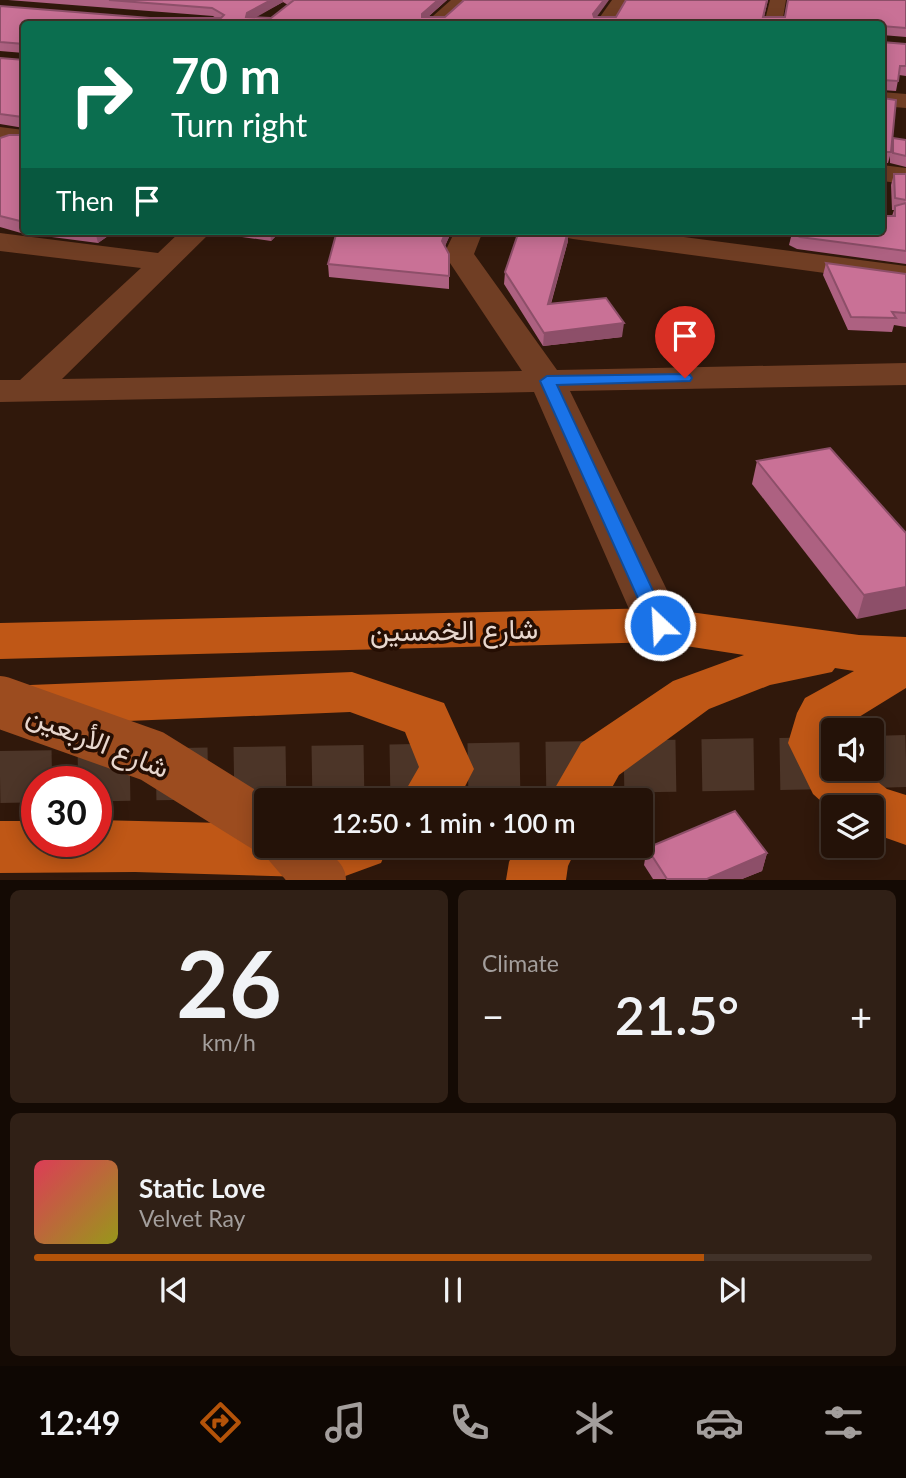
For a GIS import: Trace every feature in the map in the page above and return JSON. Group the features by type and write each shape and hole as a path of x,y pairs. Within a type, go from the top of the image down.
{"main road":[{"name":"شارع الخمسين","path":"0,641 660,625 890,657"},
{"path":"583,788 600,759 691,695 764,667 890,657"},
{"path":"854,795 832,778 815,743 822,713 890,657"},
{"path":"0,704 352,692 426,718 447,769 435,788"},
{"name":"شارع الأربعين","path":"0,704 152,756 254,820"},
{"path":"884,813 906,820"},
{"path":"0,847 135,846 254,849"},
{"path":"301,858 320,880"},
{"path":"536,880 542,858"}],"street":[{"path":"436,21 461,0"},
{"path":"606,21 621,0"},
{"path":"774,21 778,0"},
{"path":"885,99 906,101"},
{"path":"0,134 21,137"},
{"path":"885,173 906,176"},
{"path":"15,390 193,235"},
{"path":"467,235 458,254 547,381 660,625"},
{"path":"603,235 906,275"},
{"path":"0,242 162,262"},
{"path":"15,390 906,374"}],"building":[{"path":"109,0 271,0 247,13 246,17 271,18 294,0 438,0 422,17 445,17 464,0 604,0 593,14 594,17 616,17 626,0 767,0 763,17 785,17 788,0 906,0 906,28 885,26 885,21 21,21 21,44 0,42 0,6 150,18 221,18 224,15 212,8"},
{"path":"885,42 906,44 906,66 900,66 898,81 885,80"},
{"path":"0,58 21,60 21,117 0,114"},
{"path":"885,98 896,100 891,152 885,152"},
{"path":"21,135 21,221 0,216 0,138"},
{"path":"893,138 906,140 906,156 893,153"},
{"path":"894,174 906,174 906,200 895,198"},
{"path":"906,203 906,251 796,235 885,235 885,216 895,216 895,206"},
{"path":"336,235 444,235 442,241 449,254 449,276 328,264"},
{"path":"518,235 567,235 548,304 606,298 624,323 544,333 505,272"},
{"path":"826,263 906,274 906,313 892,312 896,318 851,317"},
{"path":"830,448 906,533 906,587 864,595 757,461"},
{"path":"735,811 767,853 707,879 667,879 653,857 653,845"}],"tunnel":[{"path":"884,762 906,761"},
{"path":"0,777 821,763"}],"route":[{"path":"660,625 547,381 685,378"}]}
